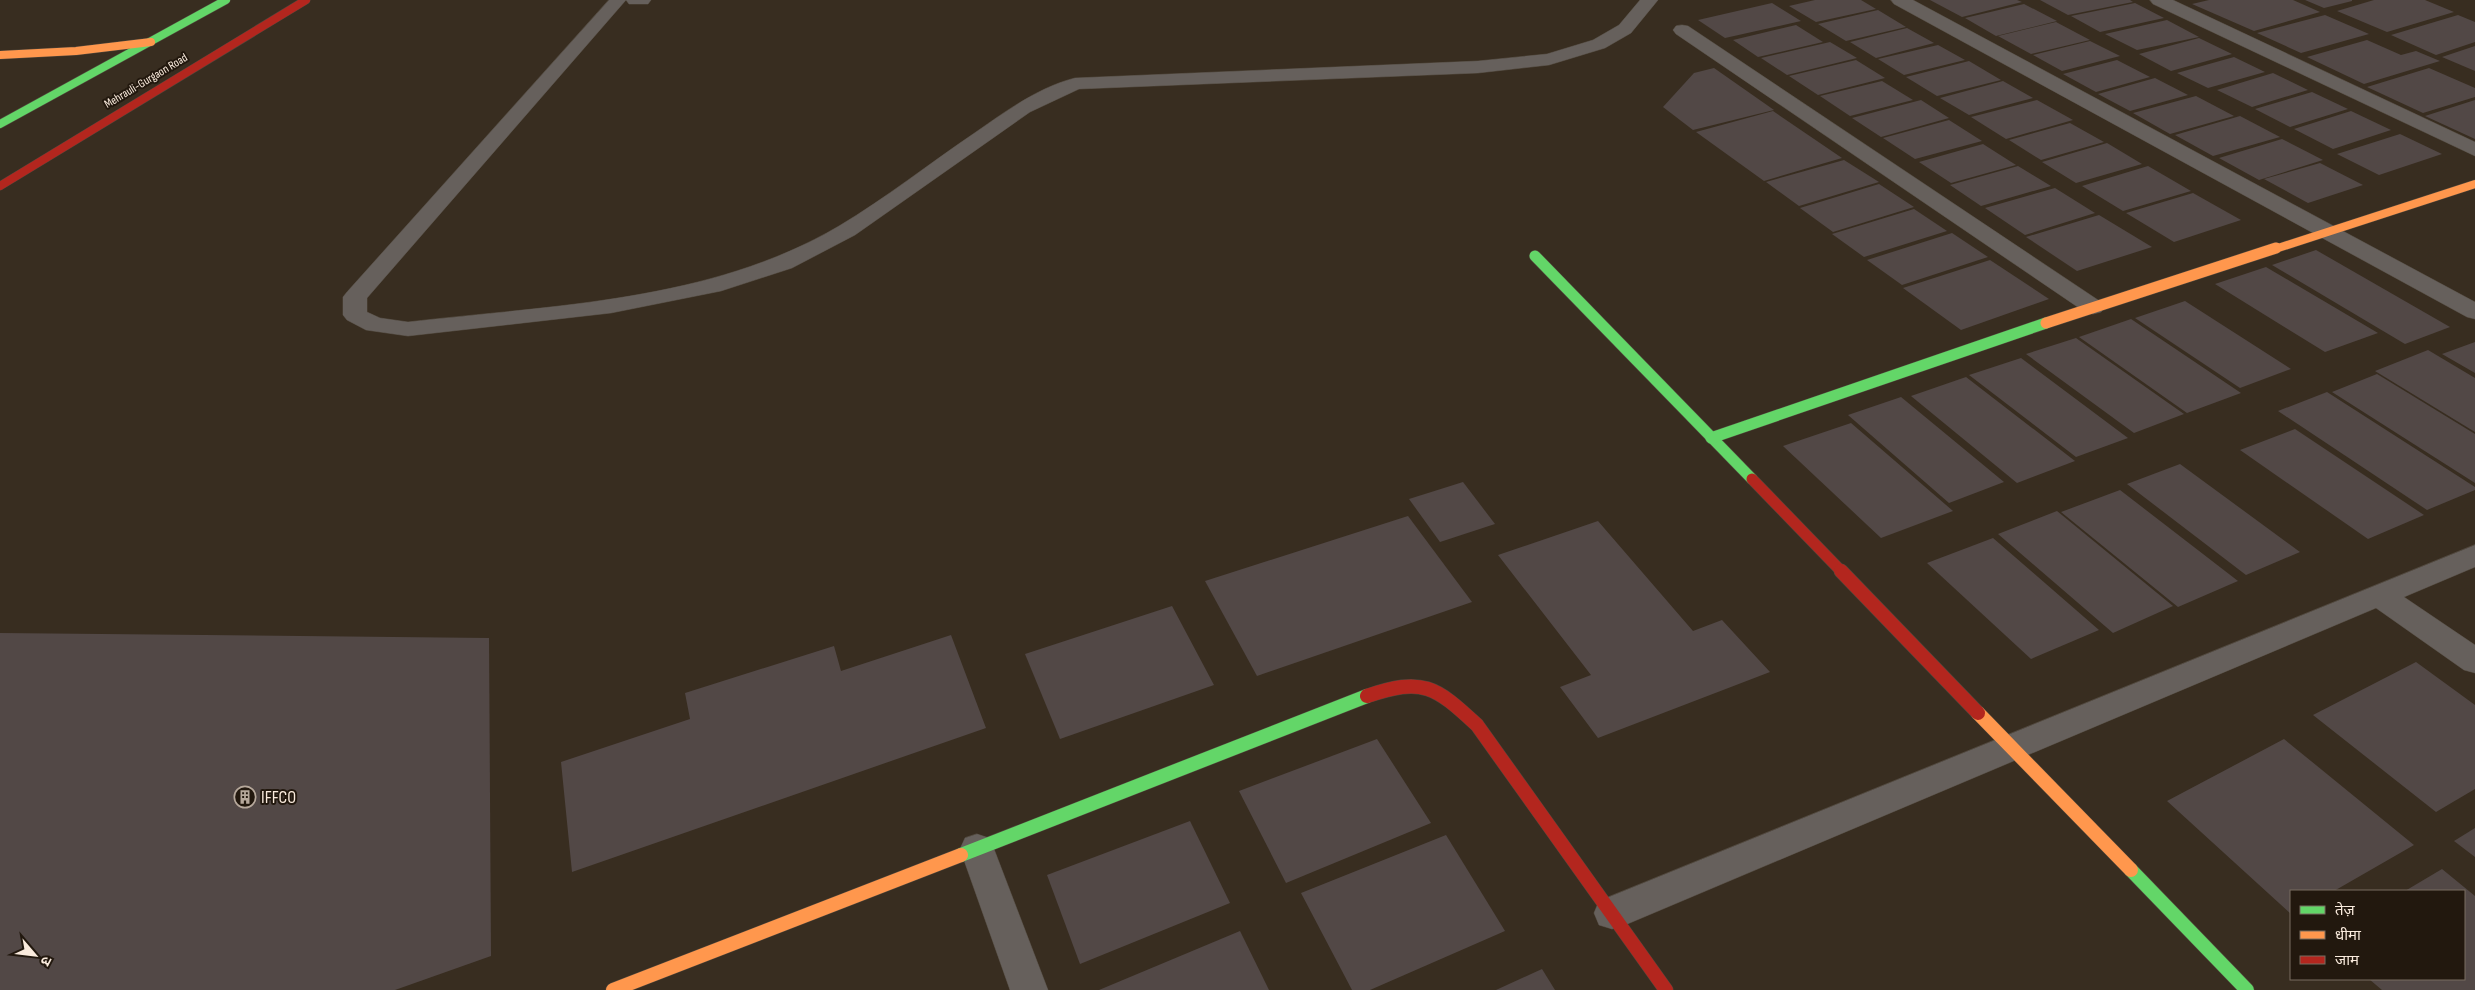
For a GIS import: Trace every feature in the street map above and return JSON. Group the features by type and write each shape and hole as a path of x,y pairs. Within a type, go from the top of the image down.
{"street":[{"path":"0,124 226,0"},
{"name":"Mehrauli-Gurgaon Road","path":"0,186 306,0"},
{"path":"618,0 355,297 355,315 374,325 408,329 611,306 713,286 784,263 847,230 1023,108 1075,84 1478,67 1549,59 1599,44 1625,29 1649,0"},
{"path":"635,0 642,0"},
{"path":"1900,0 2475,312"},
{"path":"2159,0 2475,150"},
{"path":"1682,30 2093,306"},
{"path":"0,55 76,51 151,42"},
{"path":"1711,438 2093,306 2327,233 2475,184"},
{"path":"1535,256 2247,990"},
{"path":"1612,913 2475,556"},
{"path":"2379,595 2475,661"},
{"path":"613,990 1384,690 1416,685 1449,700 1476,724 1666,990"},
{"path":"977,849 1029,990"}],"building":[{"path":"1815,0 1861,0 1876,9 1816,22 1789,6"},
{"path":"1930,0 2017,0 2022,2 1962,17"},
{"path":"2040,0 2130,0 2133,2 2068,15"},
{"path":"2209,0 2293,0 2320,12 2254,31 2192,4"},
{"path":"2305,0 2352,0 2352,1 2324,8"},
{"path":"2374,0 2425,0 2454,12 2387,32 2337,11"},
{"path":"1772,3 1801,21 1725,38 1698,20"},
{"path":"2135,3 2164,18 2100,32 2071,16"},
{"path":"2024,4 2057,21 1996,36 1965,18"},
{"path":"1878,10 1906,27 1846,41 1818,24"},
{"path":"2325,15 2369,34 2301,53 2257,33"},
{"path":"2458,15 2475,22 2475,42 2436,55 2391,35"},
{"path":"2167,20 2199,37 2137,50 2105,34"},
{"path":"2056,22 2090,40 2031,54 1998,36"},
{"path":"1796,25 1823,42 1758,57 1733,40"},
{"path":"1907,28 1934,43 1876,58 1850,42"},
{"path":"2199,38 2232,54 2171,71 2139,54"},
{"path":"2367,40 2401,55 2416,51 2440,61 2364,84 2307,57"},
{"path":"2090,41 2120,56 2062,71 2033,55"},
{"path":"1830,42 1857,58 1787,75 1761,58"},
{"path":"1938,45 1965,60 1904,75 1878,59"},
{"path":"2475,46 2475,71 2442,57"},
{"path":"2234,57 2265,72 2208,88 2177,73"},
{"path":"1856,60 1885,78 1818,95 1789,76"},
{"path":"2117,60 2150,77 2096,92 2063,74"},
{"path":"1969,61 2001,80 1937,96 1906,77"},
{"path":"1714,68 1774,110 1693,130 1663,107 1694,73"},
{"path":"2429,68 2475,88 2475,97 2423,113 2367,87"},
{"path":"2273,73 2308,90 2252,107 2217,90"},
{"path":"2155,78 2188,95 2130,111 2098,94"},
{"path":"1882,81 1913,100 1850,116 1820,96"},
{"path":"2003,81 2033,98 1969,115 1940,98"},
{"path":"2312,92 2348,109 2290,127 2255,109"},
{"path":"2196,96 2234,116 2170,134 2133,113"},
{"path":"1921,100 1949,118 1881,137 1852,118"},
{"path":"2037,100 2073,120 2006,139 1971,117"},
{"path":"2475,100 2475,139 2425,116"},
{"path":"1773,111 1842,158 1764,181 1696,132"},
{"path":"2351,111 2391,130 2333,149 2294,129"},
{"path":"2240,116 2280,137 2213,156 2175,135"},
{"path":"1949,120 1982,141 1915,159 1883,138"},
{"path":"2070,123 2104,142 2041,160 2009,140"},
{"path":"2400,134 2442,154 2379,175 2337,154"},
{"path":"2282,139 2323,160 2259,180 2219,158"},
{"path":"2107,143 2142,164 2076,183 2042,162"},
{"path":"1983,144 2016,165 1951,183 1919,162"},
{"path":"1844,160 1879,182 1799,206 1766,182"},
{"path":"2320,163 2363,185 2308,203 2264,179"},
{"path":"2018,166 2051,186 1981,206 1950,185"},
{"path":"2148,166 2191,191 2123,211 2082,186"},
{"path":"1879,184 1914,207 1833,232 1800,208"},
{"path":"2055,188 2095,213 2025,235 1985,208"},
{"path":"2193,193 2241,220 2174,242 2126,213"},
{"path":"1914,209 1947,231 1864,257 1832,234"},
{"path":"2099,215 2152,247 2077,271 2026,237"},
{"path":"1952,233 1988,257 1902,285 1867,260"},
{"path":"2316,250 2450,327 2405,344 2272,265"},
{"path":"1990,260 2049,299 1961,330 1903,288"},
{"path":"2266,267 2378,333 2325,352 2215,284"},
{"path":"2185,301 2291,369 2240,388 2135,318"},
{"path":"2131,319 2241,393 2187,413 2079,337"},
{"path":"2076,338 2184,414 2134,433 2026,354"},
{"path":"2475,342 2475,373 2442,354"},
{"path":"2428,350 2475,378 2475,432 2375,371"},
{"path":"2021,358 2128,438 2076,457 1969,375"},
{"path":"2377,374 2475,434 2475,483 2332,392"},
{"path":"1966,377 2075,461 2017,483 1911,396"},
{"path":"2327,392 2475,487 2475,490 2427,510 2278,411"},
{"path":"1901,397 2004,482 1949,503 1848,415"},
{"path":"1851,423 1953,511 1881,538 1783,446"},
{"path":"2295,429 2424,515 2368,539 2240,450"},
{"path":"2180,464 2300,552 2246,575 2127,484"},
{"path":"1463,482 1495,524 1440,542 1409,499"},
{"path":"2120,490 2238,581 2178,607 2061,512"},
{"path":"2057,511 2173,606 2113,633 1998,534"},
{"path":"1408,516 1472,602 1257,676 1205,581"},
{"path":"1598,521 1693,631 1722,620 1770,672 1598,738 1560,687 1591,675 1498,555"},
{"path":"1993,538 2099,630 2031,659 1927,563"},
{"path":"1172,606 1214,685 1060,739 1025,654"},
{"name":"IFFCO","path":"0,633 489,638 491,956 395,990 0,990"},
{"path":"951,635 986,728 572,872 561,762 690,719 685,693 834,646 841,671"},
{"path":"2416,662 2475,705 2475,789 2436,812 2313,715"},
{"path":"1377,739 1431,823 1286,883 1239,791"},
{"path":"2284,739 2414,845 2336,890 2290,890 2290,913 2167,801"},
{"path":"1190,821 1230,903 1080,964 1047,875"},
{"path":"2475,828 2475,857 2454,841"},
{"path":"1446,835 1505,931 1370,990 1352,990 1301,893"},
{"path":"2442,869 2475,896 2475,990 2382,990 2370,980 2465,980 2465,890 2407,890"},
{"path":"1240,931 1269,990 1099,990"},
{"path":"1542,969 1555,990 1496,990"}],"traffic: fast":[{"path":"0,124 226,0"},
{"path":"1535,256 1752,479"},
{"path":"1711,438 2046,323"},
{"path":"961,855 1367,696"},
{"path":"2131,870 2247,990"}],"traffic: slow":[{"path":"0,55 76,51 151,42"},
{"path":"2046,323 2475,184"},
{"path":"1978,713 2131,870"},
{"path":"613,990 961,855"}],"traffic: jam":[{"path":"0,186 306,0"},
{"path":"1752,479 1978,713"},
{"path":"1367,696 1405,685 1424,687 1441,695 1477,725 1666,990"}],"place":[{"name":"IFFCO","path":"245,797"}]}
